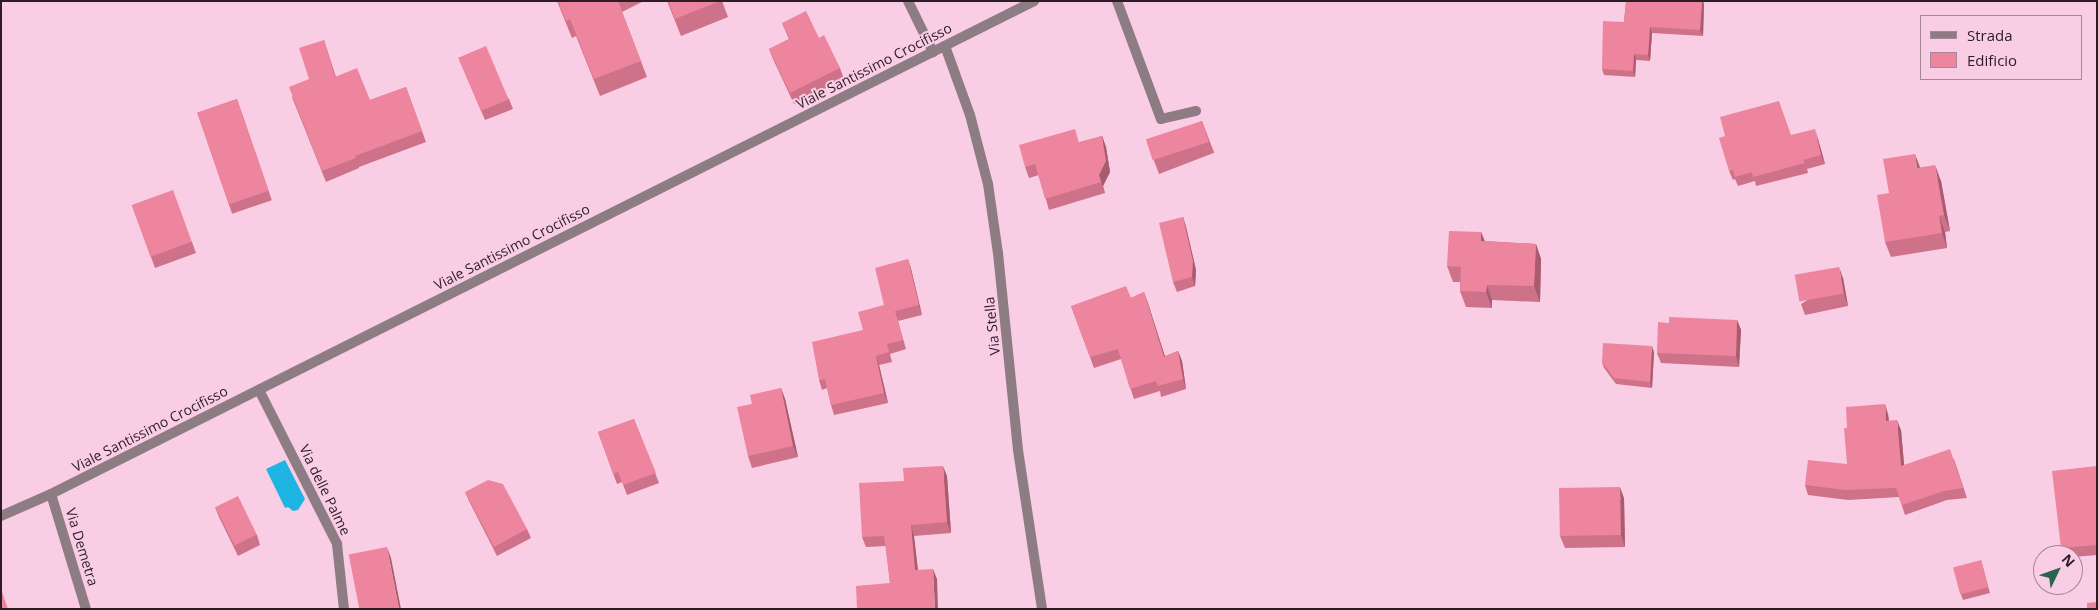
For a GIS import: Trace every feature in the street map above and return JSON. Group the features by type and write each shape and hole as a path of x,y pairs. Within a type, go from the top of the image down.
{"street":[{"path":"908,1 934,52"},
{"name":"Viale Santissimo Crocifisso","path":"1,516 51,494 1034,1"},
{"path":"1117,1 1161,120 1196,111"},
{"name":"Via Stella","path":"945,46 970,115 988,184 998,253 1018,450 1042,609"},
{"name":"Via delle Palme","path":"259,390 337,544 344,609"},
{"name":"Via Demetra","path":"51,494 86,609"}],"water":[{"path":"285,460 305,499 298,510 293,511 288,507 285,508 266,469"}],"building":[{"path":"558,1 618,1 641,61 594,79 570,19 566,21"},
{"path":"668,1 720,1 675,19"},
{"path":"1626,1 1702,1 1700,30 1650,27 1648,55 1634,54 1633,71 1602,69 1603,21 1624,22"},
{"path":"806,11 819,38 824,35 840,68 790,93 769,49 790,39 782,23"},
{"path":"324,40 335,77 357,68 370,100 406,87 422,131 355,156 356,158 322,171 289,87 309,79 299,48"},
{"path":"486,46 509,99 481,111 458,58"},
{"path":"237,99 269,191 229,204 197,113"},
{"path":"1779,101 1791,135 1815,129 1821,155 1803,160 1805,163 1753,177 1752,172 1735,177 1733,170 1729,171 1719,138 1725,136 1720,117"},
{"path":"1202,121 1209,142 1153,160 1146,139"},
{"path":"1075,129 1079,143 1102,136 1106,161 1099,175 1101,182 1045,199 1035,164 1025,167 1019,145"},
{"path":"1915,154 1917,168 1935,165 1944,215 1939,216 1942,233 1885,242 1877,195 1889,193 1883,159"},
{"path":"173,190 192,242 150,257 132,205"},
{"path":"1183,217 1193,261 1192,277 1173,282 1159,223"},
{"path":"1449,231 1481,232 1481,241 1536,244 1534,286 1487,285 1486,292 1460,291 1461,267 1447,266"},
{"path":"908,259 919,305 895,311 903,340 887,344 889,352 876,356 884,393 831,405 825,379 819,380 812,342 863,330 858,312 884,305 875,268"},
{"path":"1839,267 1844,294 1799,301 1795,275"},
{"path":"1126,286 1131,298 1144,292 1164,357 1178,351 1183,379 1158,386 1156,381 1130,389 1118,349 1090,357 1071,306"},
{"path":"1669,317 1737,320 1736,356 1657,353 1658,322 1669,323"},
{"path":"1603,343 1652,346 1650,382 1614,378 1602,362"},
{"path":"781,388 793,446 748,456 737,407 752,404 750,395"},
{"path":"1885,404 1886,421 1897,420 1901,466 1950,449 1963,488 1944,491 1902,505 1896,488 1845,490 1805,485 1808,460 1847,464 1844,428 1847,428 1846,407"},
{"path":"634,419 656,473 623,485 618,472 613,474 598,432"},
{"path":"943,466 947,522 911,525 915,570 933,569 935,609 857,609 856,586 890,583 884,536 862,537 859,483 904,481 903,468"},
{"path":"2097,466 2097,545 2061,545 2052,471"},
{"path":"488,480 503,484 527,529 494,547 465,492"},
{"path":"1620,487 1621,535 1560,536 1559,488"},
{"path":"238,496 257,535 234,546 216,507"},
{"path":"387,547 399,609 359,609 349,554"},
{"path":"1981,560 1988,587 1960,595 1953,568"},
{"path":"1,589 8,609 1,609"},
{"path":"2097,602 2097,609 2087,609 2087,603"}]}
